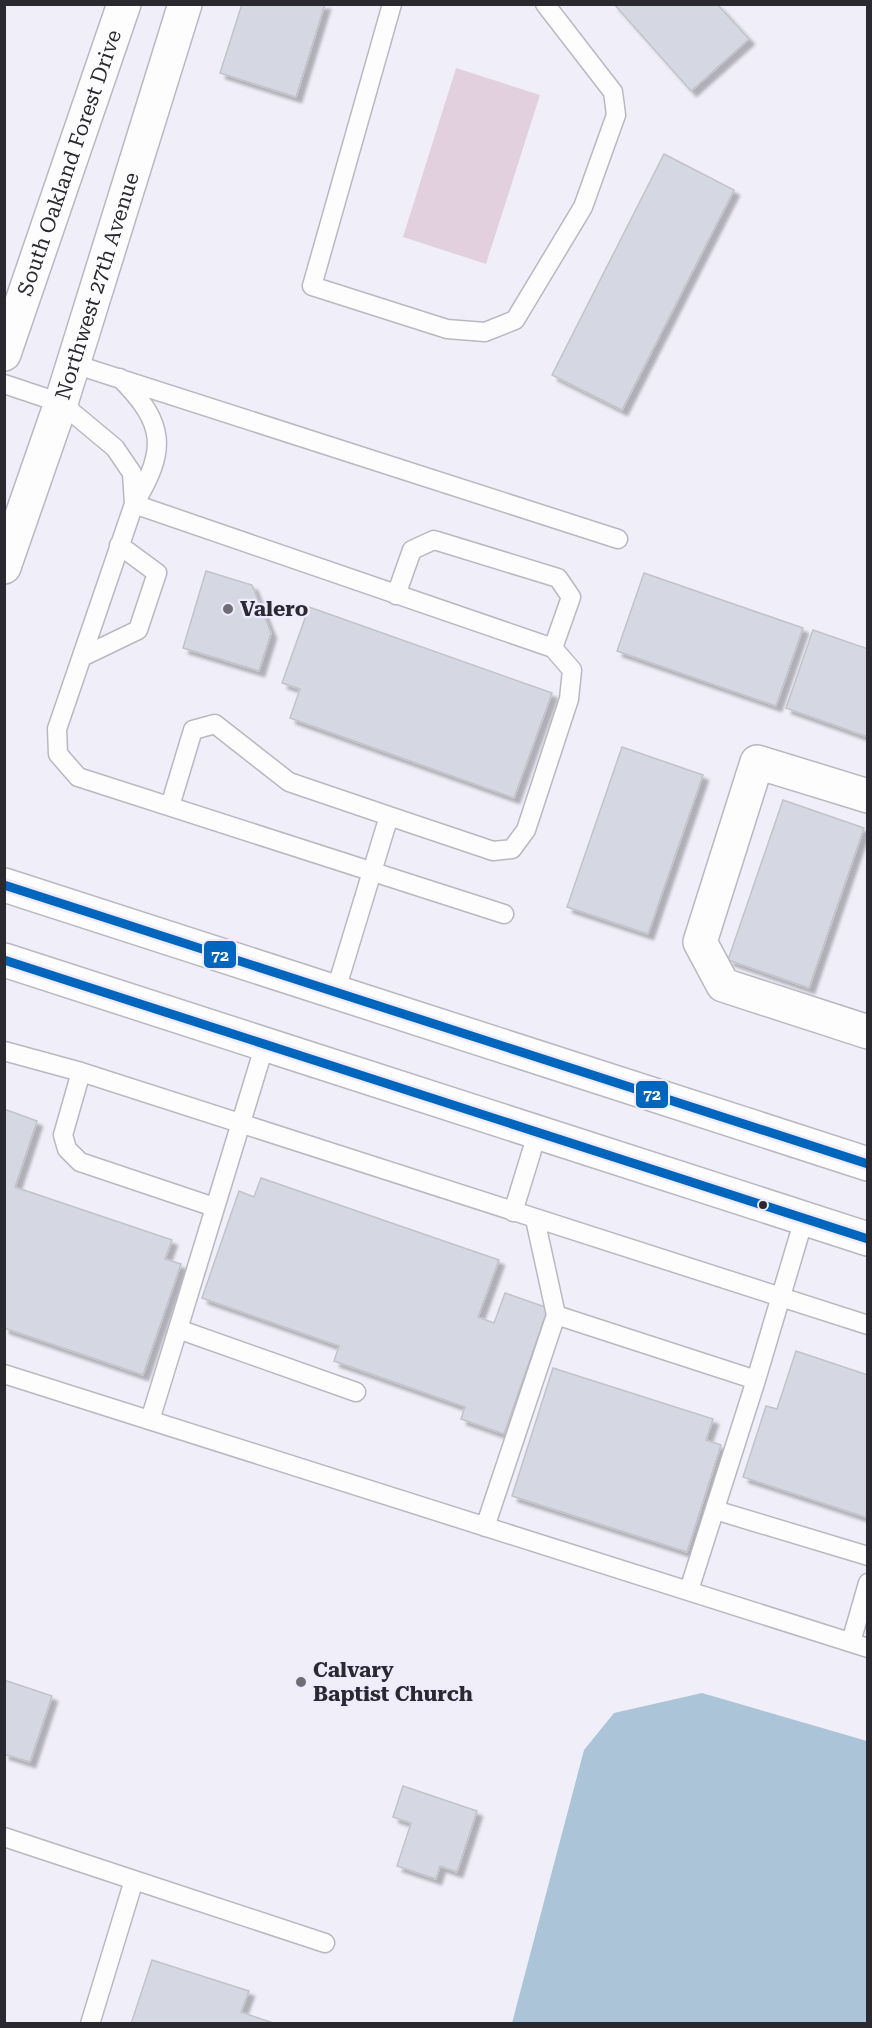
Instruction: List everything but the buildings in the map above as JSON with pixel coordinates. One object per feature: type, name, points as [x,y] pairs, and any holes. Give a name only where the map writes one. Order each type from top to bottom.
[{"type":"main road","name":"South Oakland Forest Drive","points":[[4,354],[124,4]]},
{"type":"main road","name":"Northwest 27th Avenue","points":[[4,567],[74,364],[185,4]]},
{"type":"main road","points":[[867,796],[757,762],[700,942],[723,985],[867,1032]]},
{"type":"main road","points":[[4,885],[867,1164]]},
{"type":"main road","points":[[6,964],[265,1044],[537,1134],[867,1239]]},
{"type":"lane","points":[[392,4],[312,286],[447,329],[484,332],[515,320],[583,207],[616,115],[613,92],[545,4]]},
{"type":"lane","points":[[74,364],[618,539]]},
{"type":"lane","points":[[120,378],[141,398],[156,424],[158,442],[149,479],[134,504],[57,729],[58,754],[78,777],[504,914]]},
{"type":"lane","points":[[4,384],[61,403],[116,447],[132,473],[134,504]]},
{"type":"lane","points":[[134,504],[553,648],[572,670],[569,699],[526,830],[512,849],[493,851],[289,782],[215,724],[192,730],[170,806]]},
{"type":"lane","points":[[396,595],[412,550],[434,540],[558,578],[571,597],[553,648]]},
{"type":"lane","points":[[82,657],[138,630],[157,573],[120,545]]},
{"type":"lane","points":[[335,993],[389,816]]},
{"type":"lane","points":[[150,1420],[265,1044]]},
{"type":"lane","points":[[4,1051],[81,1072],[867,1325]]},
{"type":"lane","points":[[81,1072],[63,1135],[67,1149],[80,1162],[214,1207]]},
{"type":"lane","points":[[513,1212],[537,1134]]},
{"type":"lane","points":[[485,1527],[556,1315],[535,1219]]},
{"type":"lane","points":[[689,1590],[756,1380],[804,1219]]},
{"type":"lane","points":[[556,1315],[756,1380]]},
{"type":"lane","points":[[178,1329],[356,1392]]},
{"type":"lane","points":[[4,1374],[859,1645],[867,1583]]},
{"type":"lane","points":[[715,1510],[867,1556]]},
{"type":"lane","points":[[4,1837],[325,1943]]},
{"type":"lane","points":[[90,2024],[134,1880]]},
{"type":"shaded area","points":[[456,68],[540,95],[486,264],[403,237]]},
{"type":"water","points":[[702,1693],[867,1741],[867,2023],[512,2023],[584,1750],[614,1713]]},
{"type":"transit line","name":"72","points":[[4,885],[868,1164]]},
{"type":"transit line","name":"72","points":[[4,960],[868,1239]]},
{"type":"place","name":"Valero","points":[[228,609]]},
{"type":"place","name":"Calvary Baptist Church","points":[[301,1682]]}]
